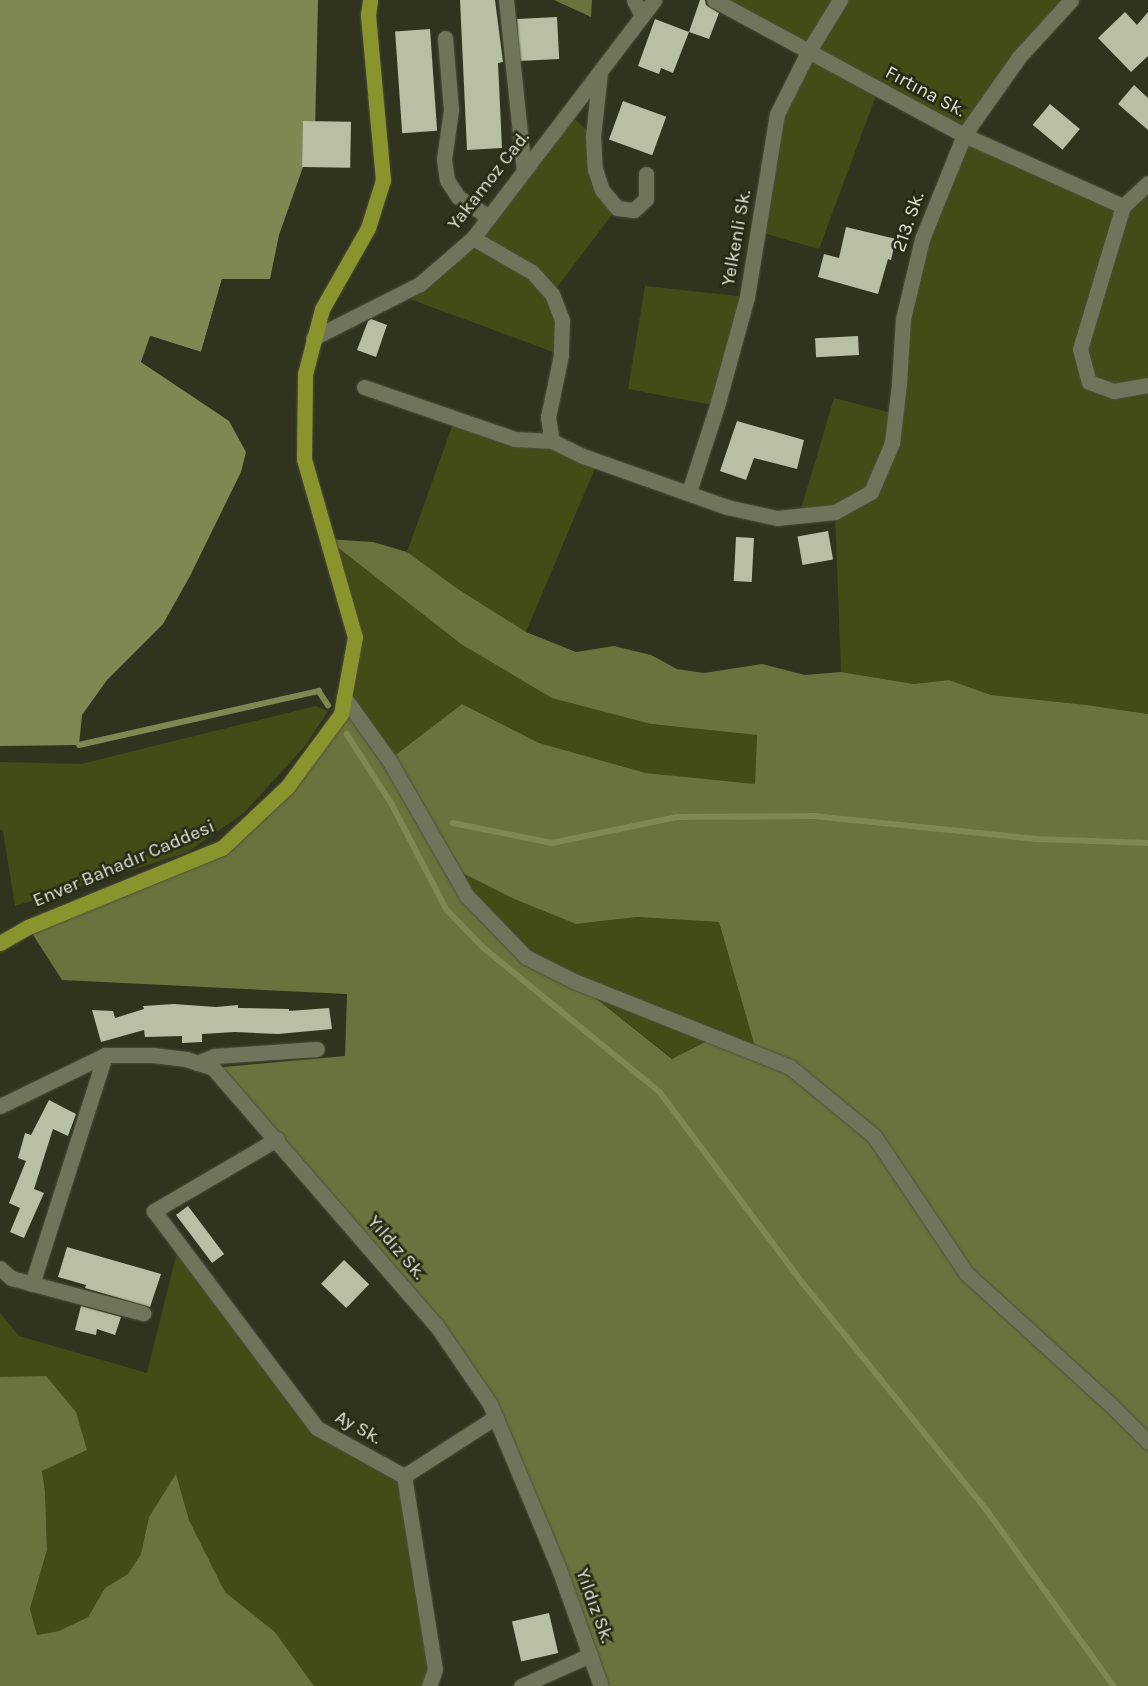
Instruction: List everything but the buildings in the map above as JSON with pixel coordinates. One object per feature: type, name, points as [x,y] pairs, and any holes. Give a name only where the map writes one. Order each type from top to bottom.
[{"type":"main road","name":"Enver Bahadır Caddesi","points":[[0,943],[28,927],[222,848],[287,787],[341,714],[355,637],[304,459],[305,374],[322,309],[368,228],[383,180],[368,15],[370,0]]},
{"type":"street","points":[[506,0],[524,171]]},
{"type":"street","points":[[634,0],[642,16]]},
{"type":"street","name":"Yakamoz Cad.","points":[[313,338],[420,284],[473,238],[654,0]]},
{"type":"street","name":"Fırtına Sk.","points":[[714,0],[964,135],[1123,206]]},
{"type":"street","name":"Yelkenli Sk.","points":[[689,492],[717,406],[747,297],[777,114],[808,52],[840,0]]},
{"type":"street","name":"213. Sk.","points":[[689,492],[727,507],[777,518],[835,512],[871,492],[892,443],[900,384],[903,320],[922,239],[964,135],[1020,57],[1071,0]]},
{"type":"street","points":[[445,38],[451,110],[444,159],[447,180],[458,197],[489,217]]},
{"type":"street","points":[[600,71],[592,136],[595,169],[602,190],[617,208],[634,210],[646,199],[646,174]]},
{"type":"street","points":[[1148,183],[1123,206],[1080,349],[1089,382],[1114,391],[1148,385]]},
{"type":"street","points":[[473,238],[532,272],[552,294],[562,320],[561,355],[548,417],[552,442]]},
{"type":"street","points":[[364,387],[515,439],[552,442],[583,456],[689,492]]},
{"type":"street","points":[[344,698],[389,760],[467,896],[526,957],[574,981],[790,1067],[874,1136],[966,1273],[1148,1442]]},
{"type":"street","points":[[198,1063],[214,1056],[317,1048]]},
{"type":"street","points":[[32,1284],[105,1055]]},
{"type":"street","name":"Yıldız Sk.","points":[[0,1106],[105,1055],[153,1055],[198,1063],[214,1068],[436,1325],[490,1404],[559,1569],[601,1686]]},
{"type":"street","name":"Ay Sk.","points":[[277,1139],[154,1211],[317,1428],[404,1476]]},
{"type":"street","points":[[0,1268],[11,1278],[143,1313]]},
{"type":"street","points":[[429,1686],[435,1669],[404,1476],[496,1417]]},
{"type":"street","points":[[521,1686],[590,1655]]},
{"type":"shaded area","points":[[0,0],[318,0],[315,133],[279,235],[270,279],[222,279],[201,352],[151,336],[141,362],[229,421],[246,452],[241,472],[190,576],[163,624],[107,680],[82,715],[79,745],[0,746]]},
{"type":"shaded area","points":[[554,0],[592,0],[591,17]]},
{"type":"shaded area","points":[[714,0],[1069,0],[964,135],[1123,206],[1148,183],[1148,714],[1087,705],[991,695],[949,680],[914,684],[841,672],[835,512],[799,516],[834,398],[896,414],[903,319],[963,135],[878,90],[819,249],[759,232],[777,114],[807,52]]},
{"type":"shaded area","points":[[568,113],[593,136],[595,169],[617,208],[552,294],[561,355],[399,295],[473,238]]},
{"type":"shaded area","points":[[645,286],[747,297],[717,406],[628,389]]},
{"type":"shaded area","points":[[455,418],[598,461],[526,632],[458,589],[407,552]]},
{"type":"shaded area","points":[[327,539],[393,591],[651,724],[757,735],[755,785],[646,773],[539,743],[462,704],[389,760],[344,698],[355,637]]},
{"type":"shaded area","points":[[327,539],[373,542],[407,552],[458,589],[526,632],[576,652],[614,646],[651,655],[677,669],[704,673],[762,664],[805,675],[841,672],[914,684],[949,680],[991,695],[1087,705],[1148,714],[1148,1686],[601,1686],[490,1404],[436,1325],[213,1068],[345,1056],[347,994],[62,980],[28,927],[222,848],[287,787],[344,698],[389,760],[462,704],[539,743],[646,773],[755,784],[757,735],[651,724],[552,698],[461,644]],"holes":[[[450,867],[514,899],[576,924],[637,917],[719,922],[757,1054],[715,1037],[672,1059],[574,981],[526,957]]]},
{"type":"shaded area","points":[[316,706],[328,711],[305,746],[244,813],[186,853],[15,906],[3,831],[0,829],[0,762],[81,764]]},
{"type":"shaded area","points":[[449,867],[514,899],[576,924],[637,917],[719,922],[757,1054],[714,1037],[673,1059],[574,981],[526,957]]},
{"type":"shaded area","points":[[179,1244],[317,1428],[404,1476],[417,1553],[429,1686],[314,1686],[275,1632],[225,1592],[189,1520],[176,1475],[149,1517],[141,1554],[128,1575],[105,1588],[88,1617],[59,1631],[37,1635],[30,1610],[47,1550],[45,1491],[42,1471],[87,1450],[46,1377],[0,1377],[0,1313],[19,1336],[147,1373]]},
{"type":"shaded area","points":[[46,1376],[76,1412],[87,1450],[42,1471],[45,1491],[47,1550],[30,1609],[37,1635],[59,1631],[88,1617],[105,1588],[128,1574],[141,1554],[149,1517],[176,1474],[189,1520],[225,1592],[275,1632],[314,1686],[0,1686],[0,1377]]},
{"type":"pier","points":[[222,279],[227,282],[224,282],[203,354],[152,339],[144,361],[232,421],[141,362],[150,336],[201,352]]},
{"type":"waterway","points":[[79,745],[319,691],[328,705]]},
{"type":"waterway","points":[[347,734],[392,804],[447,910],[484,948],[660,1092],[803,1283],[989,1513],[1114,1686]]},
{"type":"waterway","points":[[453,823],[552,843],[677,817],[814,816],[1037,839],[1148,843]]}]
